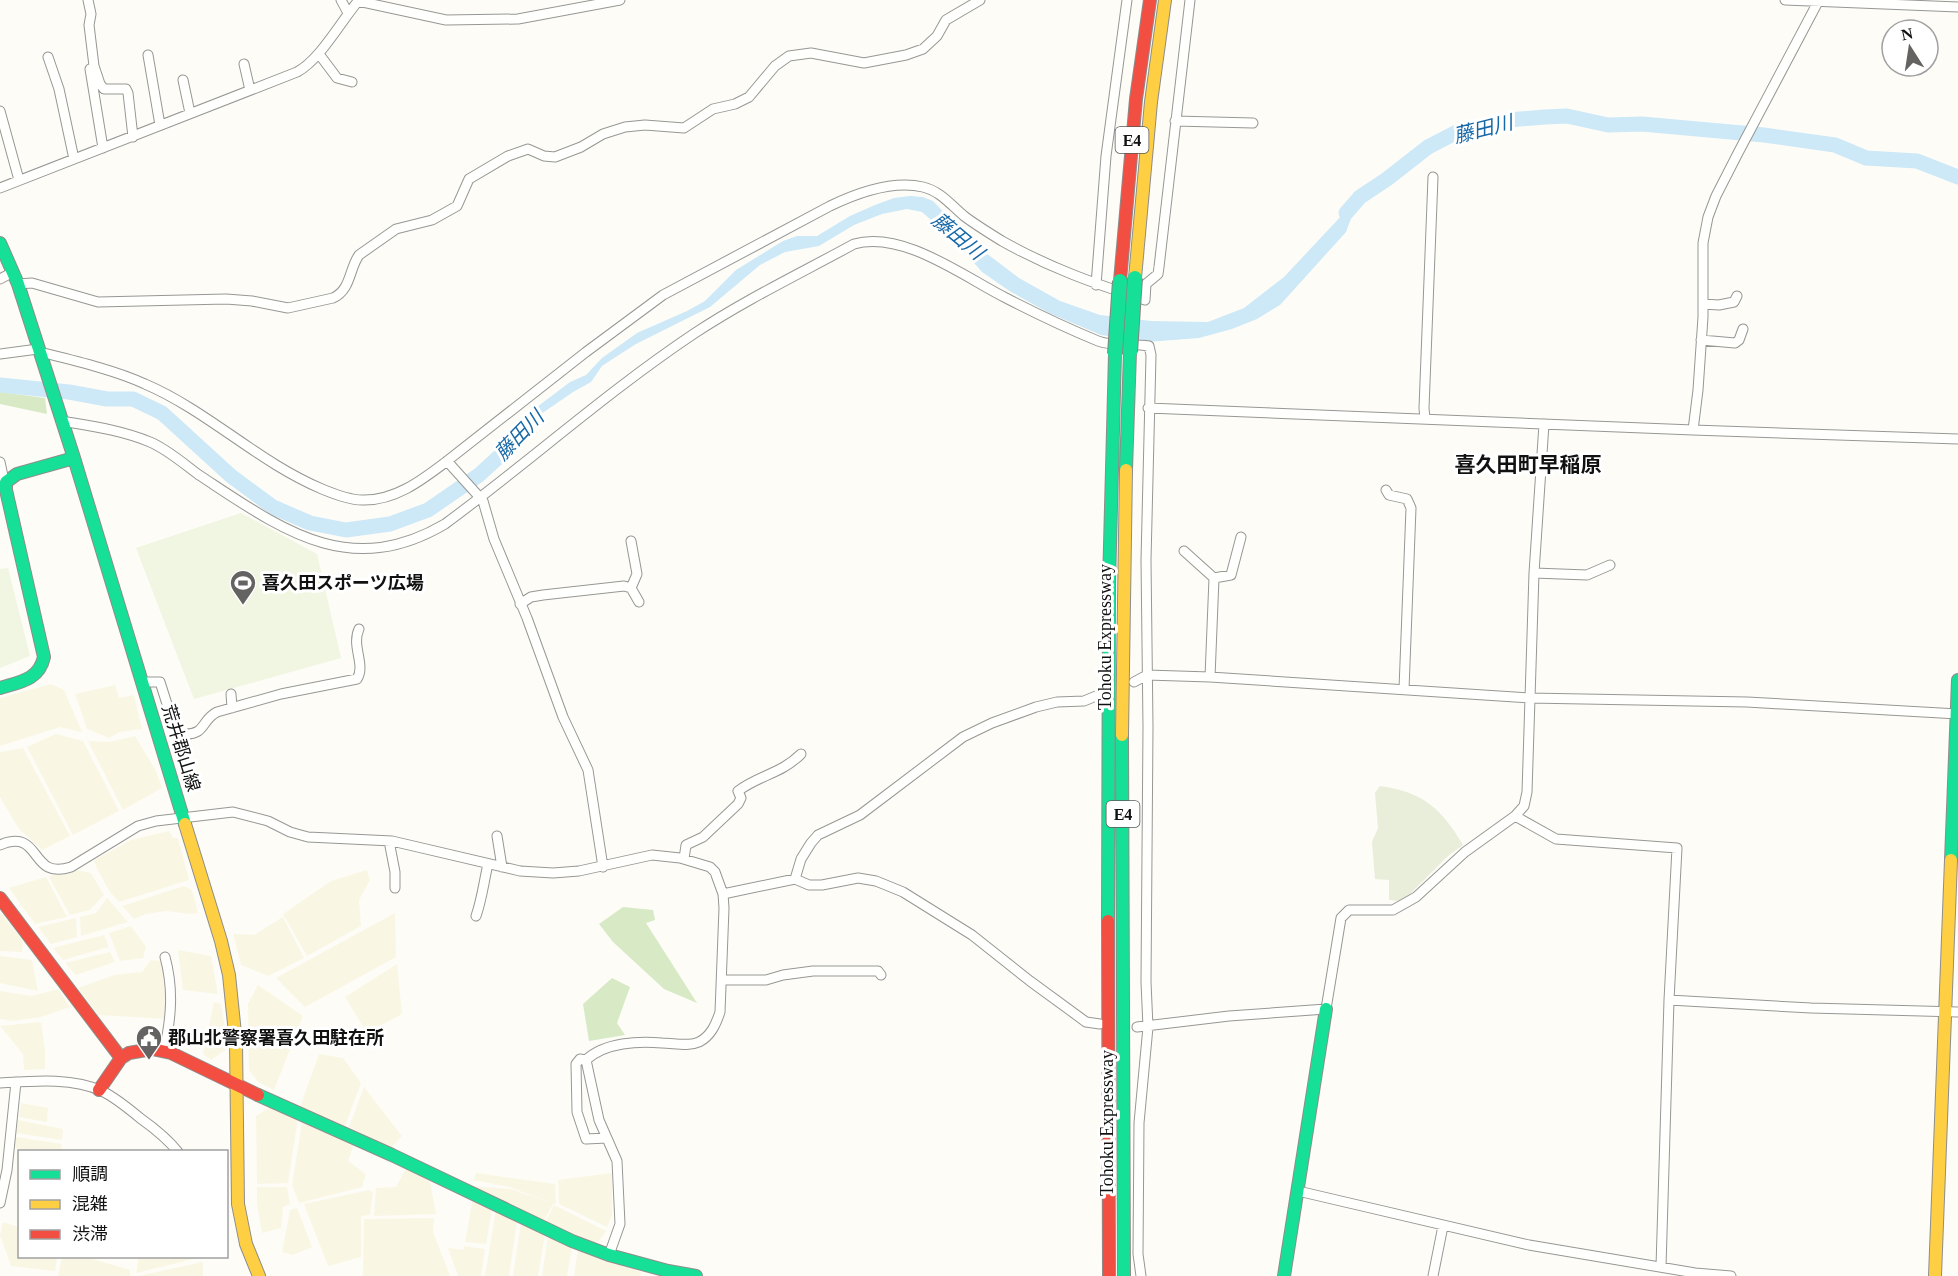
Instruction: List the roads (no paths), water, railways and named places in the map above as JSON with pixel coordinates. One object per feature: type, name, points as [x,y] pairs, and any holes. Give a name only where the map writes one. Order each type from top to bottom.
[{"type":"main road","name":"Tohoku Expressway","points":[[1109,1276],[1107,687],[1110,492],[1120,281],[1136,99],[1150,0]]},
{"type":"main road","name":"Tohoku Expressway","points":[[1124,1276],[1125,934],[1122,698],[1126,441],[1135,278],[1150,114],[1165,0]]},
{"type":"main road","name":"荒井郡山線","points":[[0,243],[10,279],[40,354],[74,458],[221,941],[229,975],[236,1043],[232,1203],[259,1276]]},
{"type":"main road","points":[[0,688],[35,676],[43,668],[45,657],[6,482],[17,474],[74,458]]},
{"type":"main road","points":[[1935,1276],[1952,1012],[1958,680]]},
{"type":"main road","points":[[0,898],[121,1058]]},
{"type":"main road","points":[[1284,1276],[1326,1009]]},
{"type":"main road","points":[[99,1090],[121,1058],[138,1051],[153,1049],[164,1052],[402,1160],[572,1241],[609,1255],[696,1276]]},
{"type":"street","points":[[88,0],[91,14],[89,30],[97,76],[104,89],[126,89],[133,137]]},
{"type":"street","points":[[341,0],[348,13]]},
{"type":"street","points":[[0,188],[306,68],[358,1],[446,20],[518,19],[620,0]]},
{"type":"street","points":[[10,279],[98,302],[226,299],[288,308],[333,298],[339,295],[348,283],[359,255],[396,229],[432,220],[458,206],[469,179],[507,156],[528,149],[544,156],[559,156],[603,134],[637,125],[684,128],[713,109],[735,104],[749,97],[775,66],[789,56],[811,53],[864,63],[906,55],[923,49],[937,36],[946,20],[980,0]]},
{"type":"street","points":[[1096,285],[1106,156],[1127,0]]},
{"type":"street","points":[[0,354],[40,354],[61,357],[146,384],[198,413],[230,436],[303,481],[361,501],[384,498],[412,486],[450,464],[576,359],[663,295],[857,194],[909,185],[924,187],[937,193],[977,226],[1002,241],[1096,285],[1145,300],[1146,284],[1158,274],[1190,0]]},
{"type":"street","points":[[1785,0],[1958,7]]},
{"type":"street","points":[[1693,430],[1703,304],[1703,243],[1708,217],[1740,149],[1819,1]]},
{"type":"street","points":[[319,54],[337,78],[352,82]]},
{"type":"street","points":[[148,55],[160,125]]},
{"type":"street","points":[[48,57],[59,89],[74,159]]},
{"type":"street","points":[[89,64],[103,148]]},
{"type":"street","points":[[244,64],[250,90]]},
{"type":"street","points":[[183,80],[190,113]]},
{"type":"street","points":[[0,111],[19,180]]},
{"type":"street","points":[[1175,121],[1252,123]]},
{"type":"street","points":[[1425,419],[1433,177]]},
{"type":"street","points":[[59,417],[126,433],[152,442],[279,527],[319,543],[365,549],[423,537],[445,524],[583,416],[694,334],[846,248],[864,241],[880,241],[928,257],[1006,298],[1099,342],[1149,346],[1151,355],[1146,550],[1146,982],[1148,1027],[1139,1123],[1138,1254],[1141,1276]]},
{"type":"street","points":[[1703,304],[1728,304],[1734,302],[1737,296]]},
{"type":"street","points":[[1701,340],[1735,343],[1739,340],[1743,329]]},
{"type":"street","points":[[1148,408],[1958,439]]},
{"type":"street","points":[[1137,1027],[1229,1016],[1326,1009],[1341,918],[1349,910],[1393,910],[1416,897],[1465,852],[1515,816],[1524,806],[1527,792],[1534,573],[1544,424]]},
{"type":"street","points":[[0,462],[6,482]]},
{"type":"street","points":[[450,464],[483,501],[494,539],[563,717],[588,770],[603,867]]},
{"type":"street","points":[[1386,490],[1389,495],[1407,499],[1411,508],[1404,689]]},
{"type":"street","points":[[1214,578],[1231,575],[1242,537]]},
{"type":"street","points":[[631,540],[637,574],[631,588]]},
{"type":"street","points":[[1184,551],[1214,578]]},
{"type":"street","points":[[1534,573],[1587,575],[1610,566]]},
{"type":"street","points":[[1210,677],[1214,578]]},
{"type":"street","points":[[520,604],[531,597],[624,586],[631,588],[639,603]]},
{"type":"street","points":[[142,682],[160,682],[174,726],[184,734],[198,732],[212,714],[281,694],[357,679],[361,672],[355,637],[359,629]]},
{"type":"street","points":[[1134,682],[1147,675],[1210,677],[1529,698],[1747,702],[1957,714]]},
{"type":"street","points":[[231,694],[232,708]]},
{"type":"street","points":[[795,879],[801,859],[818,835],[860,815],[963,737],[1036,706],[1057,702],[1084,701],[1096,696]]},
{"type":"street","points":[[684,859],[686,845],[703,837],[738,804],[741,798],[738,791],[791,764],[801,754]]},
{"type":"street","points":[[0,845],[11,840],[24,842],[45,865],[52,870],[61,870],[71,867],[138,826],[156,821],[232,812],[268,821],[290,832],[308,837],[389,841],[520,871],[553,873],[603,867],[643,856],[684,859],[711,867],[723,894],[722,980],[720,1012],[715,1026],[700,1042],[692,1044],[628,1043],[603,1050],[586,1060]]},
{"type":"street","points":[[1515,816],[1556,839],[1677,848],[1669,1000],[1661,1267]]},
{"type":"street","points":[[496,836],[502,867]]},
{"type":"street","points":[[389,841],[395,888]]},
{"type":"street","points":[[476,915],[481,903],[488,864]]},
{"type":"street","points":[[723,894],[795,879],[809,885],[822,885],[858,878],[876,881],[903,892],[972,935],[1086,1022],[1100,1024]]},
{"type":"street","points":[[164,1052],[171,1022],[171,993],[165,957]]},
{"type":"street","points":[[722,980],[766,980],[813,971],[878,972],[881,975]]},
{"type":"street","points":[[1669,1000],[1811,1008],[1952,1012]]},
{"type":"street","points":[[586,1060],[580,1059],[576,1064],[577,1112],[586,1139],[607,1138]]},
{"type":"street","points":[[586,1060],[599,1120],[617,1161],[620,1224],[609,1255]]},
{"type":"street","points":[[0,1083],[52,1081],[99,1090],[116,1099],[166,1137],[176,1150]]},
{"type":"street","points":[[0,1203],[7,1170],[16,1082]]},
{"type":"street","points":[[1298,1191],[1529,1245],[1661,1267],[1695,1275],[1731,1276]]},
{"type":"street","points":[[1433,1276],[1443,1226]]},
{"type":"water","points":[[910,196],[933,201],[974,244],[1019,278],[1060,301],[1100,315],[1151,321],[1208,322],[1244,308],[1284,277],[1359,197],[1346,232],[1280,305],[1257,319],[1232,329],[1199,338],[1147,342],[1101,335],[1049,313],[1011,292],[982,272],[954,240],[922,212],[907,209],[882,214],[854,225],[819,246],[785,252],[760,265],[710,307],[636,344],[602,366],[591,382],[531,421],[522,439],[514,443],[524,418],[541,404],[570,382],[586,375],[602,358],[637,333],[705,301],[736,270],[783,241],[797,236],[817,236],[850,216],[875,205],[894,198]]},
{"type":"waterway","name":"藤田川","points":[[1346,213],[1360,197],[1428,147],[1457,132],[1508,120],[1545,117],[1567,116],[1608,125],[1642,124],[1764,135],[1835,145],[1866,158],[1917,161],[1958,177]]},
{"type":"waterway","name":"藤田川","points":[[0,385],[69,392],[107,399],[133,399],[162,413],[231,476],[273,507],[310,523],[346,530],[390,524],[428,510],[479,475],[515,442],[524,426]]},
{"type":"place","name":"喜久田スポーツ広場","points":[[243,606]]},
{"type":"place","name":"郡山北警察署喜久田駐在所","points":[[149,1061]]},
{"type":"district","name":"喜久田町早稲原","points":[[1528,465]]}]
